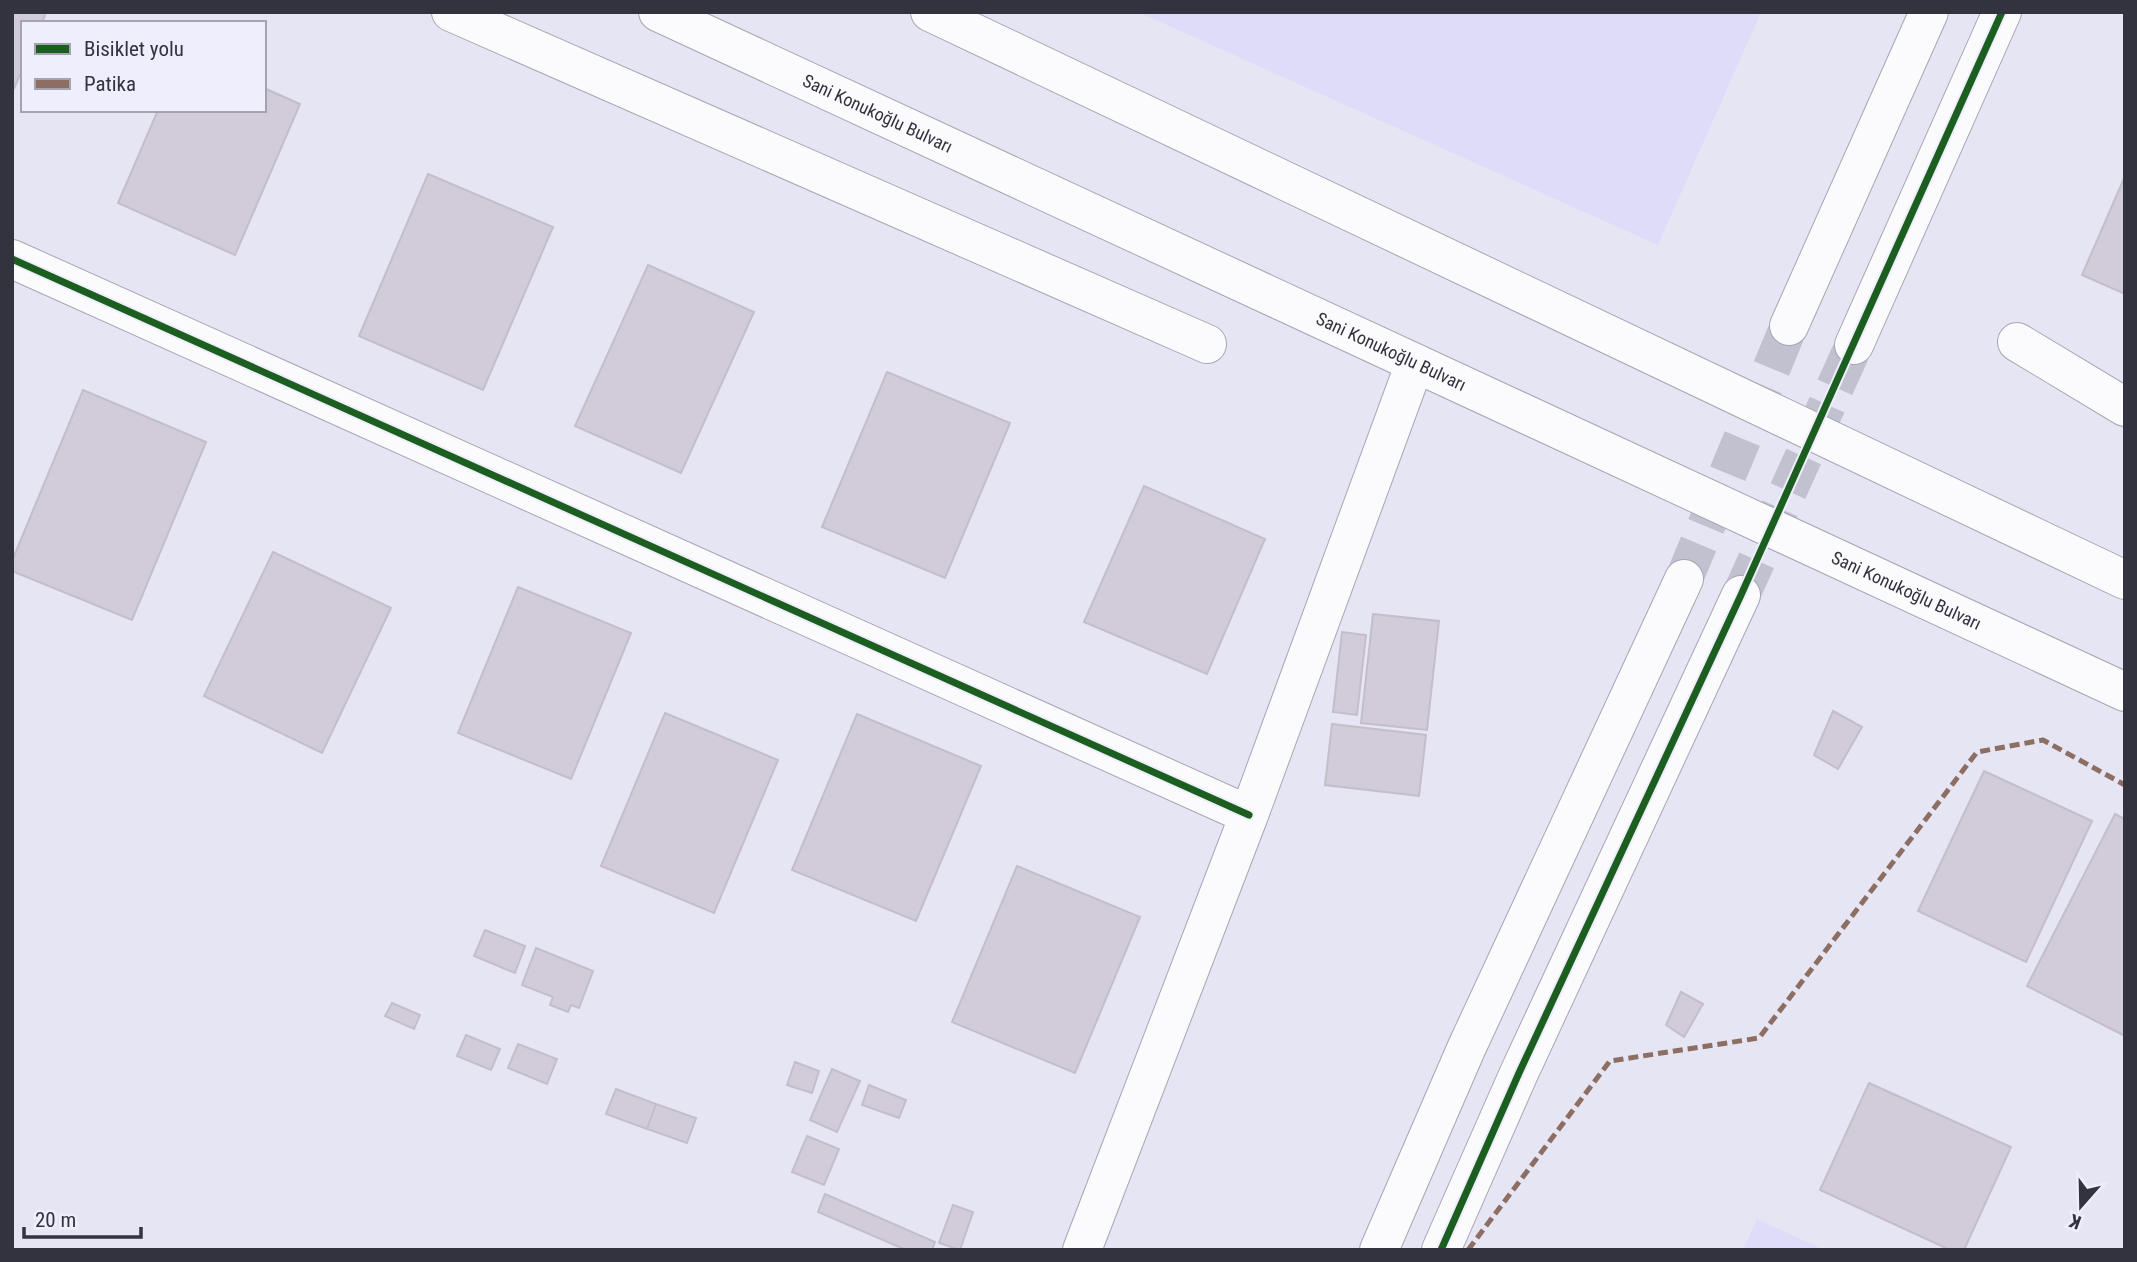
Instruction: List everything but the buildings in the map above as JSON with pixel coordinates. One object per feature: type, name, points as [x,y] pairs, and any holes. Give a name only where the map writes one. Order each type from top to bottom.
[{"type":"main road","points":[[451,12],[1207,344]]},
{"type":"main road","name":"Sani Konukoğlu Bulvarı","points":[[658,12],[2125,692]]},
{"type":"main road","points":[[930,12],[2125,580]]},
{"type":"main road","points":[[1789,326],[1928,12]]},
{"type":"main road","points":[[1854,345],[2002,12]]},
{"type":"main road","points":[[12,259],[1249,815]]},
{"type":"main road","points":[[2017,342],[2125,407]]},
{"type":"main road","points":[[1082,1250],[1249,815],[1415,363]]},
{"type":"main road","points":[[1379,1250],[1466,1049],[1684,579]]},
{"type":"main road","points":[[1441,1250],[1741,595]]},
{"type":"shaded area","points":[[1138,12],[1761,12],[1658,245]]},
{"type":"shaded area","points":[[1757,1219],[1824,1250],[1743,1250]]},
{"type":"tunnel","points":[[1684,579],[1789,326]]},
{"type":"tunnel","points":[[1741,595],[1854,345]]},
{"type":"marked path","points":[[1468,1250],[1610,1061],[1759,1038],[1977,752],[2043,740],[2125,785]]},
{"type":"cycle path","points":[[1441,1250],[1519,1073],[1741,595],[2002,12]]},
{"type":"cycle path","points":[[12,259],[1249,815]]}]
